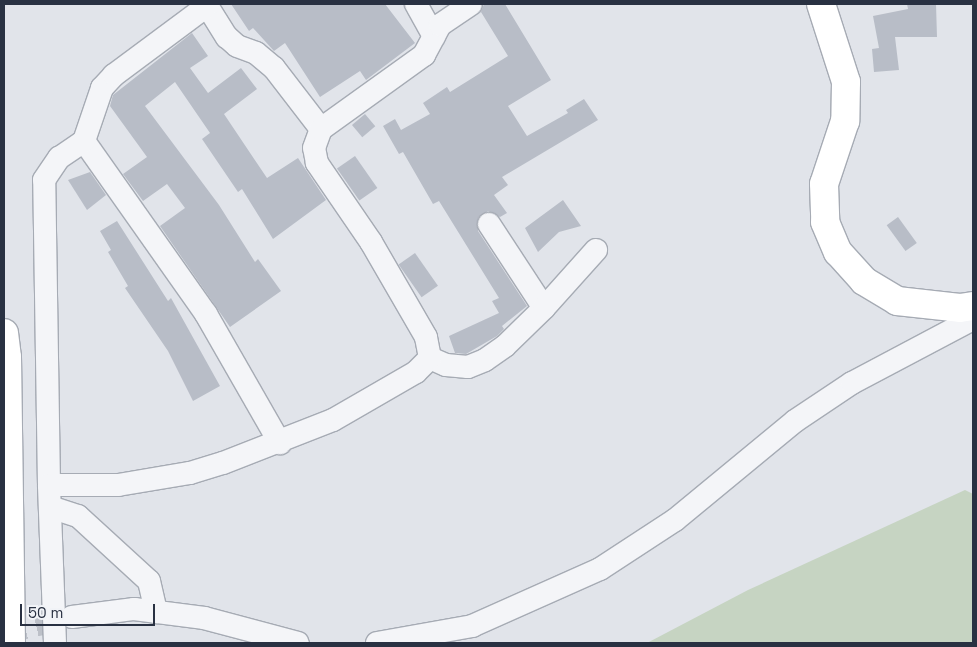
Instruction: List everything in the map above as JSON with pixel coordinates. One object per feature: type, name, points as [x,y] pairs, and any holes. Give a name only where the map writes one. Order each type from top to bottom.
[{"type":"main road","points":[[821,4],[846,82],[845,121],[824,184],[825,222],[838,252],[864,281],[898,301],[960,308],[973,306]]},
{"type":"main road","points":[[4,333],[7,357],[11,643]]},
{"type":"street","points":[[416,4],[434,36]]},
{"type":"street","points":[[430,358],[426,337],[398,286],[317,164],[314,148],[322,129],[424,55],[440,25],[471,4]]},
{"type":"street","points":[[56,643],[49,485],[44,180],[59,158],[84,142],[102,88],[132,61],[206,5],[227,37],[238,46],[256,53],[274,68],[322,129]]},
{"type":"street","points":[[84,142],[206,314],[280,443]]},
{"type":"street","points":[[489,224],[544,308]]},
{"type":"street","points":[[430,358],[446,365],[468,366],[486,360],[505,346],[544,308],[596,250]]},
{"type":"street","points":[[377,643],[472,626],[600,569],[674,520],[747,458],[803,416],[852,383],[973,319]]},
{"type":"street","points":[[49,485],[118,485],[158,479],[222,463],[280,443],[365,402],[416,372],[430,358]]},
{"type":"street","points":[[50,507],[78,516],[149,581],[156,612]]},
{"type":"street","points":[[72,618],[134,609],[204,618],[298,643]]},
{"type":"green space","points":[[965,490],[973,494],[973,643],[647,643],[748,590]]},
{"type":"building","points":[[231,4],[385,4],[415,43],[366,80],[360,71],[320,97],[285,43],[274,51],[253,28],[249,31]]},
{"type":"building","points":[[484,4],[505,4],[551,80],[508,106],[527,136],[568,113],[566,110],[584,99],[598,120],[502,177],[508,185],[494,195],[507,213],[500,217],[488,211],[478,218],[478,231],[527,306],[502,326],[504,329],[497,336],[466,354],[455,353],[449,336],[499,313],[492,301],[499,298],[439,201],[433,204],[403,152],[399,154],[383,126],[395,119],[401,130],[430,114],[423,103],[447,87],[450,92],[508,56],[481,12]]},
{"type":"building","points":[[907,4],[936,4],[937,37],[895,37],[899,70],[874,72],[872,49],[879,48],[873,16],[908,9]]},
{"type":"building","points":[[192,33],[208,56],[190,68],[208,93],[241,68],[257,89],[224,114],[267,178],[298,158],[326,200],[273,239],[242,189],[238,192],[202,139],[210,133],[175,82],[145,106],[219,205],[255,262],[258,259],[281,291],[230,327],[160,226],[185,208],[167,184],[143,201],[123,174],[147,157],[110,106],[113,95]]},
{"type":"building","points":[[365,114],[375,126],[362,137],[352,125]]},
{"type":"building","points":[[355,156],[377,188],[359,201],[337,169]]},
{"type":"building","points":[[90,172],[106,195],[87,210],[68,180]]},
{"type":"building","points":[[563,200],[581,226],[559,232],[538,252],[525,228]]},
{"type":"building","points":[[898,217],[917,243],[905,251],[887,225]]},
{"type":"building","points":[[117,221],[168,301],[171,298],[220,386],[193,401],[168,351],[125,288],[128,286],[108,252],[111,250],[100,231]]},
{"type":"building","points":[[415,253],[438,286],[422,297],[399,264]]},
{"type":"tunnel","points":[[4,633],[72,617]]}]
